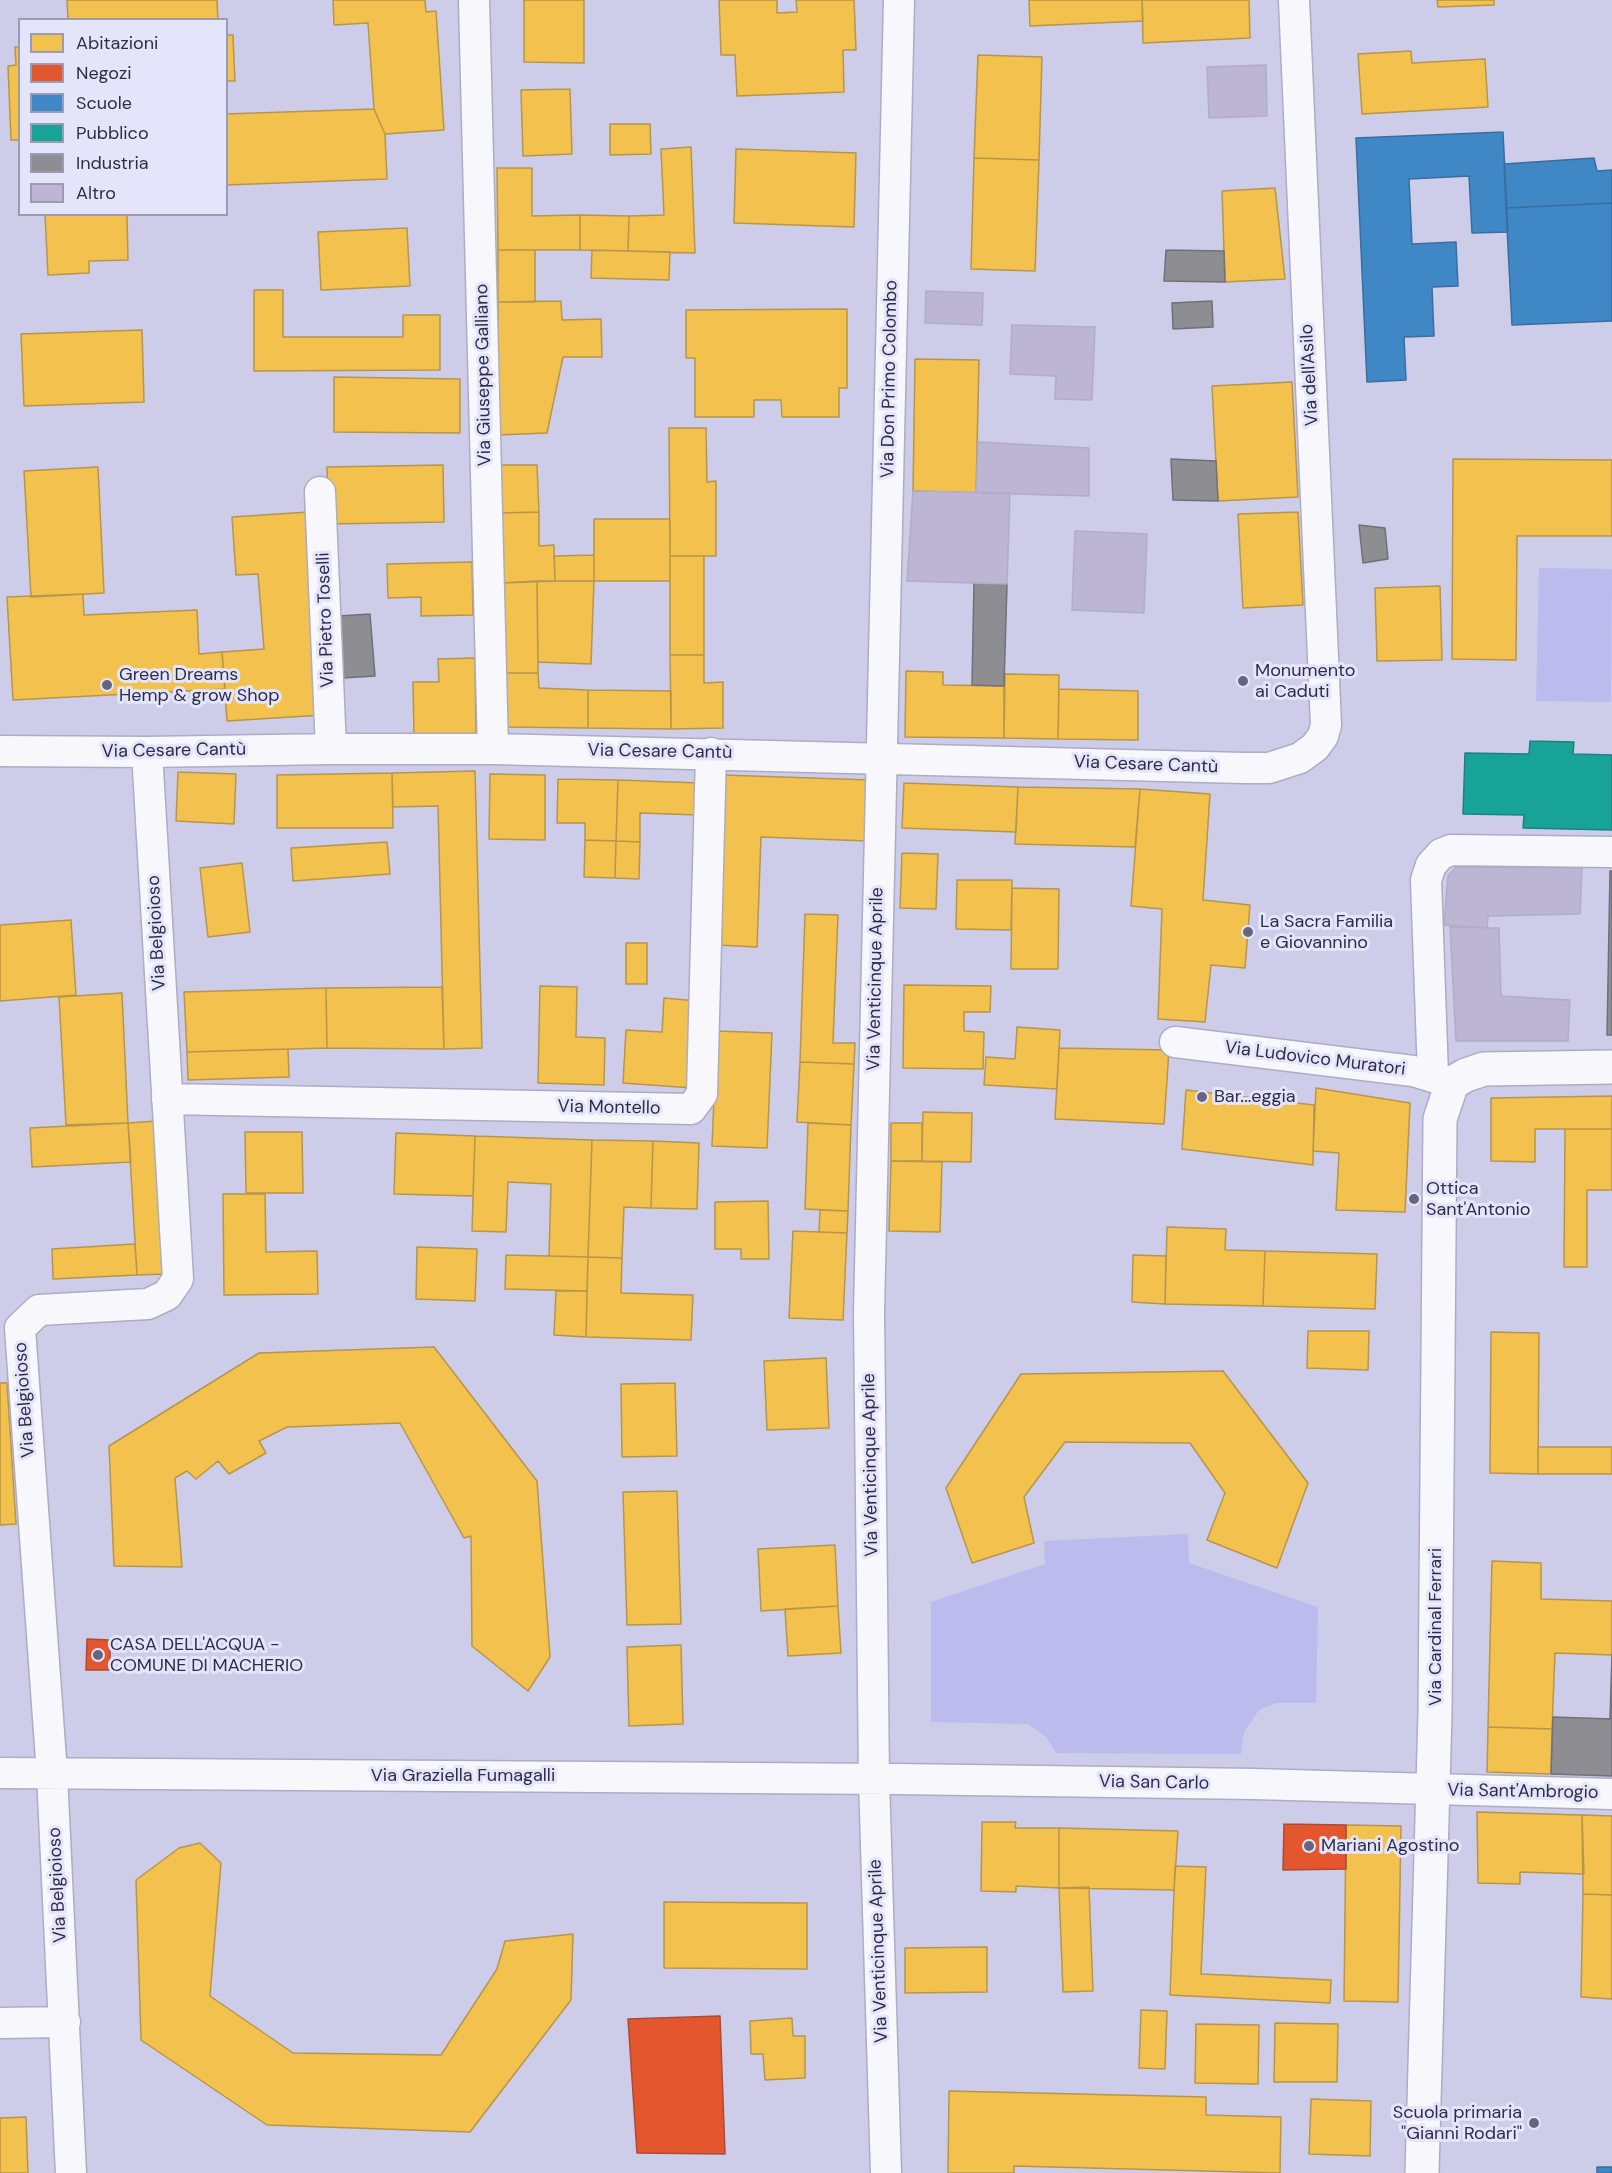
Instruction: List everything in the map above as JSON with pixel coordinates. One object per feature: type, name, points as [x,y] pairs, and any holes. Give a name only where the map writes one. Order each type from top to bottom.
[{"type":"street","name":"Via Giuseppe Galliano","points":[[474,0],[493,749]]},
{"type":"street","name":"Via Don Primo Colombo","points":[[881,758],[898,0]]},
{"type":"street","name":"Via dell'Asilo","points":[[1294,0],[1326,724],[1323,736],[1315,747]]},
{"type":"street","name":"Via Pietro Toselli","points":[[320,492],[331,749]]},
{"type":"street","name":"Via Cesare Cantù","points":[[0,751],[493,749],[1269,768],[1300,758],[1315,747]]},
{"type":"street","name":"Via Belgioioso","points":[[71,2173],[52,1774],[20,1328],[39,1310],[148,1304],[167,1295],[178,1280],[147,752]]},
{"type":"street","name":"Via Montello","points":[[167,1099],[692,1109],[702,1094],[711,753]]},
{"type":"street","name":"Via Venticinque Aprile","points":[[881,758],[869,1312],[874,1779],[885,2173]]},
{"type":"street","points":[[1612,852],[1451,850],[1441,854],[1431,865],[1426,880],[1443,1079],[1484,1069],[1612,1067]]},
{"type":"street","name":"Via Ludovico Muratori","points":[[1175,1042],[1443,1079]]},
{"type":"street","name":"Via Cardinal Ferrari","points":[[1422,2173],[1433,1790],[1438,1133],[1444,1100],[1443,1079]]},
{"type":"street","name":"Via Graziella Fumagalli","points":[[0,1773],[874,1779]]},
{"type":"street","name":"Via San Carlo","points":[[874,1779],[1254,1784],[1433,1790]]},
{"type":"street","name":"Via Sant'Ambrogio","points":[[1433,1790],[1612,1794]]},
{"type":"street","points":[[0,2023],[65,2022]]},
{"type":"shaded area","points":[[1539,568],[1612,569],[1611,702],[1536,701]]},
{"type":"shaded area","points":[[1188,1534],[1189,1563],[1318,1607],[1316,1703],[1276,1703],[1259,1710],[1244,1732],[1241,1754],[1056,1753],[1046,1737],[1028,1724],[931,1722],[931,1602],[1045,1564],[1044,1541]]},
{"type":"building: Abitazioni","points":[[67,0],[217,0],[218,18],[68,18]]},
{"type":"building: Abitazioni","points":[[333,0],[425,0],[426,12],[436,11],[444,130],[385,134],[374,109],[368,23],[334,25]]},
{"type":"building: Abitazioni","points":[[524,0],[584,0],[584,63],[524,62]]},
{"type":"building: Abitazioni","points":[[719,0],[777,0],[777,13],[797,12],[796,0],[854,0],[856,50],[843,50],[844,92],[737,96],[735,55],[721,55]]},
{"type":"building: Abitazioni","points":[[1029,0],[1142,0],[1143,21],[1030,26]]},
{"type":"building: Abitazioni","points":[[1142,0],[1249,0],[1250,38],[1143,43]]},
{"type":"building: Abitazioni","points":[[1437,0],[1494,0],[1494,5],[1438,7]]},
{"type":"building: Abitazioni","points":[[228,35],[233,35],[235,81],[228,81]]},
{"type":"building: Abitazioni","points":[[15,47],[18,47],[18,140],[11,140],[8,66],[16,65]]},
{"type":"building: Abitazioni","points":[[1411,51],[1412,63],[1485,59],[1488,107],[1362,114],[1358,54]]},
{"type":"building: Abitazioni","points":[[978,55],[1042,57],[1039,160],[974,158]]},
{"type":"building: Abitazioni","points":[[570,89],[572,154],[523,156],[521,90]]},
{"type":"building: Abitazioni","points":[[374,109],[385,134],[387,179],[228,185],[228,114]]},
{"type":"building: Abitazioni","points":[[610,124],[650,124],[651,154],[610,155]]},
{"type":"building: Abitazioni","points":[[691,147],[695,253],[628,251],[629,216],[664,215],[661,149]]},
{"type":"building: Abitazioni","points":[[736,149],[856,153],[854,227],[734,223]]},
{"type":"building: Abitazioni","points":[[974,158],[1039,160],[1035,271],[971,269]]},
{"type":"building: Abitazioni","points":[[497,168],[532,168],[532,216],[580,215],[580,250],[498,250]]},
{"type":"building: Abitazioni","points":[[1275,188],[1285,279],[1225,282],[1222,191]]},
{"type":"building: Abitazioni","points":[[580,215],[629,216],[628,251],[580,250]]},
{"type":"building: Abitazioni","points":[[45,216],[127,216],[128,260],[89,261],[89,273],[48,275]]},
{"type":"building: Abitazioni","points":[[407,228],[410,286],[321,290],[318,232]]},
{"type":"building: Abitazioni","points":[[498,250],[535,250],[535,302],[498,302]]},
{"type":"building: Abitazioni","points":[[592,250],[670,252],[669,280],[591,278]]},
{"type":"building: Abitazioni","points":[[254,290],[283,290],[283,337],[403,337],[403,315],[440,315],[440,370],[254,371]]},
{"type":"building: Abitazioni","points":[[561,301],[562,320],[601,319],[602,357],[563,357],[547,433],[497,435],[498,302]]},
{"type":"building: Abitazioni","points":[[847,309],[847,388],[839,388],[839,417],[782,417],[781,400],[754,400],[754,417],[695,417],[695,358],[686,358],[686,310]]},
{"type":"building: Abitazioni","points":[[142,330],[144,402],[24,406],[21,334]]},
{"type":"building: Abitazioni","points":[[915,359],[979,360],[976,493],[913,491]]},
{"type":"building: Abitazioni","points":[[334,377],[460,379],[460,433],[334,432]]},
{"type":"building: Abitazioni","points":[[1292,382],[1298,497],[1218,501],[1212,386]]},
{"type":"building: Abitazioni","points":[[669,428],[706,428],[707,482],[716,481],[716,556],[670,556]]},
{"type":"building: Abitazioni","points":[[1453,459],[1612,460],[1612,536],[1517,536],[1516,660],[1452,659]]},
{"type":"building: Abitazioni","points":[[443,465],[444,522],[328,524],[327,467]]},
{"type":"building: Abitazioni","points":[[499,465],[537,465],[539,512],[500,513]]},
{"type":"building: Abitazioni","points":[[98,467],[104,593],[31,597],[24,471]]},
{"type":"building: Abitazioni","points":[[309,512],[323,715],[227,721],[222,652],[264,649],[258,574],[236,575],[232,517]]},
{"type":"building: Abitazioni","points":[[539,512],[539,546],[554,545],[555,581],[501,583],[500,513]]},
{"type":"building: Abitazioni","points":[[1298,512],[1303,605],[1243,608],[1238,514]]},
{"type":"building: Abitazioni","points":[[594,519],[670,519],[670,581],[594,581]]},
{"type":"building: Abitazioni","points":[[594,555],[594,581],[555,581],[554,556]]},
{"type":"building: Abitazioni","points":[[670,556],[704,556],[704,655],[670,655]]},
{"type":"building: Abitazioni","points":[[472,562],[473,615],[421,616],[421,597],[388,598],[387,564]]},
{"type":"building: Abitazioni","points":[[537,581],[594,581],[591,664],[538,662]]},
{"type":"building: Abitazioni","points":[[537,581],[538,673],[502,673],[501,583]]},
{"type":"building: Abitazioni","points":[[1440,586],[1442,660],[1377,661],[1375,588]]},
{"type":"building: Abitazioni","points":[[83,594],[84,615],[197,610],[199,654],[222,652],[225,689],[13,700],[7,597]]},
{"type":"building: Abitazioni","points":[[670,655],[704,655],[704,683],[723,682],[723,728],[671,729]]},
{"type":"building: Abitazioni","points":[[475,658],[476,736],[414,737],[413,682],[439,682],[438,659]]},
{"type":"building: Abitazioni","points":[[906,671],[943,672],[943,685],[1004,686],[1004,738],[905,737]]},
{"type":"building: Abitazioni","points":[[502,673],[538,673],[539,688],[588,690],[588,728],[501,727]]},
{"type":"building: Abitazioni","points":[[1005,674],[1059,675],[1058,739],[1004,738]]},
{"type":"building: Abitazioni","points":[[1059,689],[1138,691],[1138,740],[1058,739]]},
{"type":"building: Abitazioni","points":[[588,690],[671,691],[671,729],[588,728]]},
{"type":"building: Abitazioni","points":[[475,771],[482,1048],[444,1049],[438,806],[393,807],[392,773]]},
{"type":"building: Abitazioni","points":[[178,772],[236,774],[234,824],[176,821]]},
{"type":"building: Abitazioni","points":[[392,773],[393,828],[277,828],[277,775]]},
{"type":"building: Abitazioni","points":[[490,774],[545,775],[545,840],[489,839]]},
{"type":"building: Abitazioni","points":[[723,775],[870,780],[868,841],[761,837],[757,947],[717,945]]},
{"type":"building: Abitazioni","points":[[558,779],[618,780],[616,841],[585,840],[585,823],[557,823]]},
{"type":"building: Abitazioni","points":[[618,780],[700,783],[699,815],[640,813],[640,842],[616,841]]},
{"type":"building: Abitazioni","points":[[904,783],[1018,787],[1016,832],[902,828]]},
{"type":"building: Abitazioni","points":[[1018,787],[1140,789],[1135,847],[1015,844]]},
{"type":"building: Abitazioni","points":[[1140,789],[1210,794],[1203,900],[1250,905],[1245,968],[1211,965],[1205,1022],[1158,1019],[1162,909],[1131,906]]},
{"type":"building: Abitazioni","points":[[585,840],[616,841],[615,878],[584,877]]},
{"type":"building: Abitazioni","points":[[616,841],[640,842],[639,879],[615,878]]},
{"type":"building: Abitazioni","points":[[387,842],[390,874],[293,881],[291,848]]},
{"type":"building: Abitazioni","points":[[902,853],[938,854],[936,909],[900,908]]},
{"type":"building: Abitazioni","points":[[242,863],[250,932],[208,937],[200,868]]},
{"type":"building: Abitazioni","points":[[957,880],[1012,880],[1011,930],[956,929]]},
{"type":"building: Abitazioni","points":[[1012,888],[1059,889],[1058,969],[1011,969]]},
{"type":"building: Abitazioni","points":[[805,914],[838,915],[833,1043],[855,1043],[854,1064],[800,1062]]},
{"type":"building: Abitazioni","points":[[71,920],[76,995],[0,1001],[0,925]]},
{"type":"building: Abitazioni","points":[[626,943],[647,943],[647,984],[626,984]]},
{"type":"building: Abitazioni","points":[[904,985],[991,986],[990,1012],[964,1012],[964,1031],[984,1032],[983,1069],[903,1068]]},
{"type":"building: Abitazioni","points":[[540,986],[577,987],[576,1037],[605,1038],[604,1085],[538,1083]]},
{"type":"building: Abitazioni","points":[[442,987],[444,1049],[327,1048],[326,988]]},
{"type":"building: Abitazioni","points":[[326,988],[327,1048],[187,1052],[184,992]]},
{"type":"building: Abitazioni","points":[[122,993],[128,1123],[66,1125],[59,997]]},
{"type":"building: Abitazioni","points":[[664,998],[697,1001],[692,1088],[623,1083],[626,1030],[662,1032]]},
{"type":"building: Abitazioni","points":[[1017,1027],[1060,1030],[1057,1089],[984,1085],[986,1057],[1015,1059]]},
{"type":"building: Abitazioni","points":[[717,1031],[772,1033],[767,1148],[712,1146]]},
{"type":"building: Abitazioni","points":[[1059,1048],[1169,1050],[1164,1124],[1055,1119]]},
{"type":"building: Abitazioni","points":[[288,1049],[289,1077],[188,1080],[187,1052]]},
{"type":"building: Abitazioni","points":[[800,1062],[854,1064],[851,1125],[797,1122]]},
{"type":"building: Abitazioni","points":[[1316,1088],[1410,1103],[1405,1212],[1336,1210],[1339,1153],[1313,1151]]},
{"type":"building: Abitazioni","points":[[1186,1090],[1314,1105],[1313,1165],[1182,1149]]},
{"type":"building: Abitazioni","points":[[1612,1096],[1612,1129],[1535,1129],[1535,1162],[1491,1161],[1491,1098]]},
{"type":"building: Abitazioni","points":[[923,1112],[972,1113],[971,1162],[922,1161]]},
{"type":"building: Abitazioni","points":[[157,1121],[165,1274],[137,1275],[128,1123]]},
{"type":"building: Abitazioni","points":[[128,1123],[131,1162],[32,1167],[30,1128]]},
{"type":"building: Abitazioni","points":[[808,1123],[851,1125],[848,1211],[805,1209]]},
{"type":"building: Abitazioni","points":[[891,1123],[922,1123],[922,1161],[891,1161]]},
{"type":"building: Abitazioni","points":[[1565,1129],[1612,1129],[1612,1190],[1587,1190],[1587,1267],[1564,1267]]},
{"type":"building: Abitazioni","points":[[245,1132],[302,1132],[303,1193],[246,1193]]},
{"type":"building: Abitazioni","points":[[396,1133],[475,1136],[473,1196],[394,1194]]},
{"type":"building: Abitazioni","points":[[475,1136],[592,1140],[588,1257],[549,1256],[551,1184],[508,1182],[506,1232],[472,1231]]},
{"type":"building: Abitazioni","points":[[592,1140],[653,1141],[651,1208],[624,1207],[622,1258],[588,1257]]},
{"type":"building: Abitazioni","points":[[653,1141],[699,1143],[697,1209],[651,1208]]},
{"type":"building: Abitazioni","points":[[891,1161],[942,1162],[940,1232],[889,1231]]},
{"type":"building: Abitazioni","points":[[223,1194],[265,1194],[266,1252],[317,1251],[318,1294],[224,1295]]},
{"type":"building: Abitazioni","points":[[768,1201],[769,1259],[741,1259],[741,1249],[715,1249],[715,1202]]},
{"type":"building: Abitazioni","points":[[820,1210],[848,1211],[847,1233],[819,1232]]},
{"type":"building: Abitazioni","points":[[1167,1227],[1226,1229],[1225,1250],[1265,1251],[1263,1306],[1165,1304]]},
{"type":"building: Abitazioni","points":[[793,1231],[847,1233],[843,1320],[789,1318]]},
{"type":"building: Abitazioni","points":[[135,1244],[137,1275],[53,1279],[52,1249]]},
{"type":"building: Abitazioni","points":[[417,1247],[477,1249],[475,1301],[416,1299]]},
{"type":"building: Abitazioni","points":[[1265,1251],[1377,1254],[1375,1309],[1263,1306]]},
{"type":"building: Abitazioni","points":[[506,1255],[588,1257],[587,1291],[505,1289]]},
{"type":"building: Abitazioni","points":[[1133,1255],[1166,1256],[1165,1304],[1132,1302]]},
{"type":"building: Abitazioni","points":[[588,1257],[622,1258],[621,1293],[693,1295],[691,1340],[586,1337]]},
{"type":"building: Abitazioni","points":[[556,1291],[587,1291],[586,1337],[554,1335]]},
{"type":"building: Abitazioni","points":[[1308,1331],[1369,1331],[1368,1370],[1307,1368]]},
{"type":"building: Abitazioni","points":[[1491,1332],[1539,1333],[1538,1474],[1490,1473]]},
{"type":"building: Abitazioni","points":[[434,1347],[537,1481],[550,1657],[528,1691],[472,1646],[471,1536],[464,1538],[400,1423],[287,1427],[259,1441],[266,1453],[229,1474],[218,1461],[196,1479],[187,1471],[175,1478],[182,1567],[114,1566],[109,1446],[259,1353]]},
{"type":"building: Abitazioni","points":[[826,1358],[829,1428],[767,1430],[764,1361]]},
{"type":"building: Abitazioni","points":[[1223,1371],[1308,1483],[1277,1568],[1207,1540],[1225,1493],[1190,1443],[1065,1442],[1024,1497],[1034,1543],[972,1563],[946,1488],[1021,1374]]},
{"type":"building: Abitazioni","points":[[0,1383],[7,1383],[16,1524],[0,1525]]},
{"type":"building: Abitazioni","points":[[675,1383],[677,1456],[622,1457],[621,1384]]},
{"type":"building: Abitazioni","points":[[1538,1447],[1612,1447],[1612,1474],[1538,1474]]},
{"type":"building: Abitazioni","points":[[677,1491],[681,1624],[627,1625],[623,1492]]},
{"type":"building: Abitazioni","points":[[835,1545],[838,1606],[761,1611],[758,1549]]},
{"type":"building: Abitazioni","points":[[1492,1561],[1541,1563],[1541,1599],[1612,1601],[1612,1655],[1555,1653],[1552,1729],[1488,1727]]},
{"type":"building: Abitazioni","points":[[838,1606],[841,1653],[788,1656],[785,1609]]},
{"type":"building: Abitazioni","points":[[681,1645],[683,1724],[629,1726],[627,1647]]},
{"type":"building: Abitazioni","points":[[1488,1727],[1552,1729],[1551,1774],[1487,1772]]},
{"type":"building: Abitazioni","points":[[1477,1812],[1582,1815],[1584,1874],[1520,1872],[1520,1884],[1478,1883]]},
{"type":"building: Abitazioni","points":[[1582,1815],[1612,1816],[1612,1895],[1583,1894]]},
{"type":"building: Abitazioni","points":[[982,1822],[1016,1822],[1015,1828],[1059,1828],[1059,1888],[1016,1886],[1016,1892],[981,1891]]},
{"type":"building: Abitazioni","points":[[1346,1825],[1401,1826],[1398,2002],[1344,2001]]},
{"type":"building: Abitazioni","points":[[1059,1828],[1178,1831],[1174,1890],[1059,1888]]},
{"type":"building: Abitazioni","points":[[200,1843],[221,1863],[210,1996],[293,2053],[441,2055],[497,1969],[505,1941],[573,1934],[571,2000],[470,2132],[267,2125],[141,2040],[136,1880],[179,1848]]},
{"type":"building: Abitazioni","points":[[1175,1866],[1206,1867],[1201,1974],[1331,1980],[1330,2003],[1170,1995]]},
{"type":"building: Abitazioni","points":[[1089,1887],[1093,1991],[1063,1992],[1059,1888]]},
{"type":"building: Abitazioni","points":[[1583,1894],[1612,1895],[1612,1999],[1581,1997]]},
{"type":"building: Abitazioni","points":[[664,1902],[807,1903],[807,1969],[664,1968]]},
{"type":"building: Abitazioni","points":[[987,1947],[987,1992],[905,1993],[905,1948]]},
{"type":"building: Abitazioni","points":[[1141,2010],[1167,2011],[1165,2069],[1139,2068]]},
{"type":"building: Abitazioni","points":[[792,2018],[793,2036],[805,2036],[805,2078],[765,2080],[763,2054],[751,2054],[750,2021]]},
{"type":"building: Abitazioni","points":[[1275,2023],[1338,2024],[1337,2082],[1274,2082]]},
{"type":"building: Abitazioni","points":[[1196,2024],[1259,2025],[1258,2084],[1195,2083]]},
{"type":"building: Abitazioni","points":[[949,2091],[1206,2097],[1206,2115],[1281,2117],[1280,2173],[1014,2166],[1014,2173],[948,2173]]},
{"type":"building: Abitazioni","points":[[1311,2099],[1371,2101],[1370,2156],[1309,2154]]},
{"type":"building: Abitazioni","points":[[26,2117],[28,2173],[0,2173],[0,2118]]},
{"type":"building: Negozi","name":"CASA DELL'ACQUA - COMUNE DI MACHERIO","points":[[87,1639],[110,1640],[110,1670],[86,1670]]},
{"type":"building: Negozi","points":[[1284,1824],[1346,1825],[1346,1869],[1283,1870]]},
{"type":"building: Negozi","points":[[720,2016],[725,2154],[637,2153],[628,2019]]},
{"type":"building: Scuole","points":[[1503,132],[1508,232],[1472,233],[1469,176],[1409,179],[1412,244],[1456,242],[1458,286],[1432,287],[1434,336],[1404,337],[1406,380],[1367,382],[1356,138]]},
{"type":"building: Scuole","points":[[1594,158],[1597,171],[1612,170],[1612,203],[1506,208],[1504,164]]},
{"type":"building: Scuole","points":[[1612,203],[1612,321],[1512,325],[1506,208]]},
{"type":"building: Scuole","points":[[1597,2167],[1612,2167],[1612,2173],[1597,2173]]},
{"type":"building: Pubblico","points":[[1530,741],[1574,742],[1573,754],[1612,755],[1612,830],[1523,828],[1524,815],[1463,814],[1465,753],[1529,754]]},
{"type":"building: Industria","points":[[1166,250],[1224,251],[1225,282],[1164,281]]},
{"type":"building: Industria","points":[[1212,301],[1213,327],[1173,329],[1172,303]]},
{"type":"building: Industria","points":[[1171,459],[1216,461],[1218,501],[1173,500]]},
{"type":"building: Industria","points":[[1359,525],[1385,528],[1388,559],[1363,563]]},
{"type":"building: Industria","points":[[974,582],[1007,584],[1004,686],[972,685]]},
{"type":"building: Industria","points":[[370,614],[375,676],[343,678],[339,616]]},
{"type":"building: Industria","points":[[1610,871],[1612,871],[1612,1035],[1607,1035]]},
{"type":"building: Industria","points":[[1612,1654],[1612,1719],[1610,1719]]},
{"type":"building: Industria","points":[[1553,1717],[1612,1719],[1612,1776],[1551,1774]]},
{"type":"building: Altro","points":[[1266,65],[1267,116],[1209,118],[1207,67]]},
{"type":"building: Altro","points":[[926,291],[983,293],[982,325],[925,323]]},
{"type":"building: Altro","points":[[1012,325],[1095,327],[1092,400],[1055,399],[1056,376],[1010,374]]},
{"type":"building: Altro","points":[[978,442],[1089,448],[1089,496],[976,493]]},
{"type":"building: Altro","points":[[913,491],[1010,493],[1007,584],[907,581]]},
{"type":"building: Altro","points":[[1075,531],[1147,534],[1144,613],[1072,610]]},
{"type":"building: Altro","points":[[1456,867],[1582,868],[1580,914],[1488,916],[1487,928],[1444,925],[1448,876]]},
{"type":"building: Altro","points":[[1450,927],[1499,928],[1501,996],[1570,1000],[1568,1041],[1456,1041]]},
{"type":"place","name":"Monumento ai Caduti","points":[[1243,681]]},
{"type":"place","name":"Green Dreams Hemp & grow Shop","points":[[107,685]]},
{"type":"place","name":"La Sacra Familia e Giovannino","points":[[1248,932]]},
{"type":"place","name":"Bar...eggia","points":[[1202,1097]]},
{"type":"place","name":"Ottica Sant'Antonio","points":[[1414,1199]]},
{"type":"place","name":"CASA DELL'ACQUA - COMUNE DI MACHERIO","points":[[98,1655]]},
{"type":"place","name":"Mariani Agostino","points":[[1309,1846]]},
{"type":"place","name":"Scuola primaria \"Gianni Rodari\"","points":[[1534,2123]]}]
